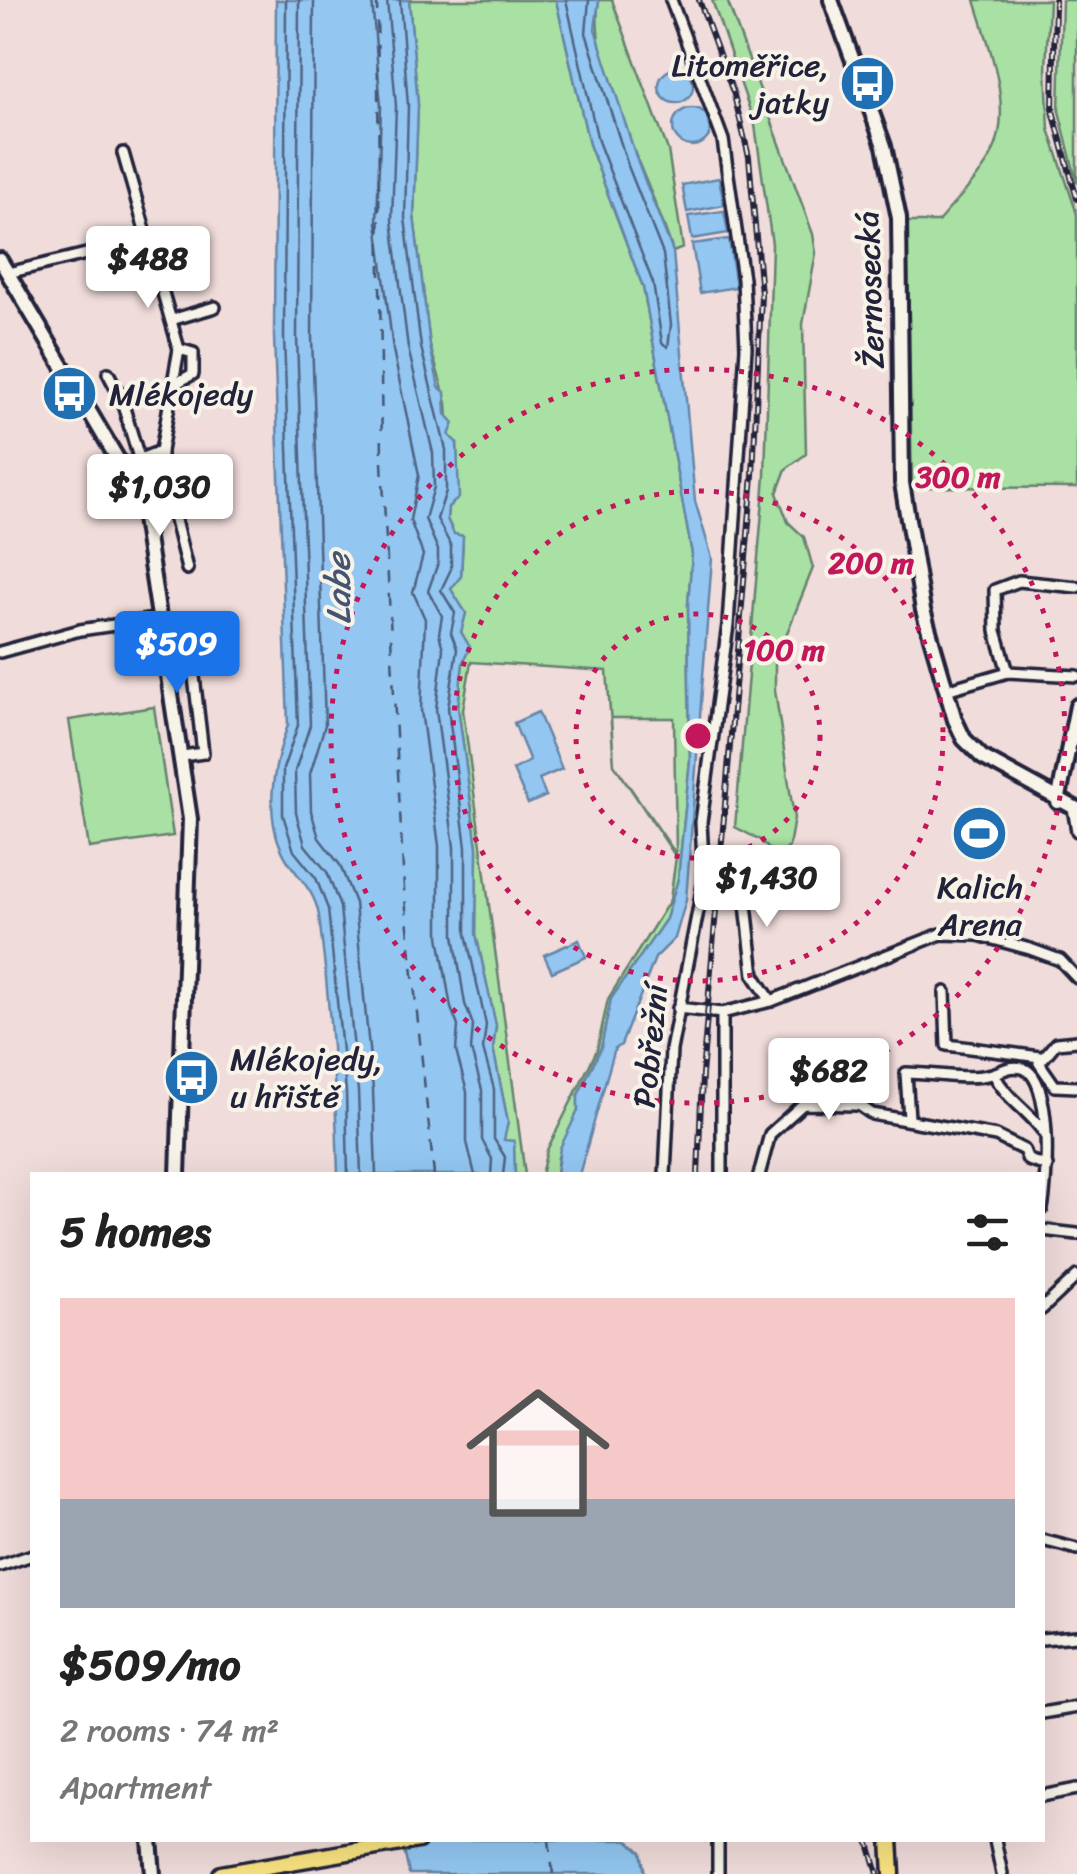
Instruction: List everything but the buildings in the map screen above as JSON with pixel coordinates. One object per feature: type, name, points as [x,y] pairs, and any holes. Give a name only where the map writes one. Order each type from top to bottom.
[{"type":"main road","points":[[222,1874],[406,1842]]},
{"type":"main road","points":[[890,1842],[892,1874]]},
{"type":"street","name":"Pobřežní","points":[[665,1172],[670,1050],[700,908],[702,822],[720,695],[740,476],[744,291],[721,133],[671,0]]},
{"type":"street","name":"Žernosecká","points":[[831,0],[884,146],[900,218],[902,483],[922,610],[946,690],[960,733],[976,752],[1075,809]]},
{"type":"street","points":[[123,153],[179,349],[170,387],[161,482],[146,497]]},
{"type":"street","points":[[8,274],[148,239]]},
{"type":"street","points":[[0,260],[91,420],[146,497],[173,512],[187,570]]},
{"type":"street","points":[[170,320],[215,306]]},
{"type":"street","points":[[170,387],[178,386],[195,368],[193,353],[179,349]]},
{"type":"street","points":[[108,373],[122,398],[139,458]]},
{"type":"street","points":[[124,465],[162,451]]},
{"type":"street","points":[[146,497],[183,756],[192,857],[178,1172]]},
{"type":"street","points":[[1008,672],[996,631],[994,590],[1018,581],[1077,588]]},
{"type":"street","points":[[0,652],[80,630],[162,618]]},
{"type":"street","points":[[183,756],[203,753],[192,651]]},
{"type":"street","points":[[946,690],[1008,672],[1077,676]]},
{"type":"street","points":[[1058,802],[1077,706]]},
{"type":"street","points":[[1075,809],[1077,831]]},
{"type":"street","points":[[742,870],[754,975],[771,1000]]},
{"type":"street","points":[[678,1008],[722,1014],[771,1000],[940,934],[978,934],[1030,949],[1060,960],[1077,978]]},
{"type":"street","points":[[946,992],[947,1045],[1040,1056],[1056,1043],[1077,1041]]},
{"type":"street","points":[[722,1014],[722,1172]]},
{"type":"street","points":[[1040,1056],[1040,1068],[1055,1086],[1077,1087]]},
{"type":"street","points":[[910,1118],[906,1073],[994,1074],[1010,1067],[1026,1069],[1035,1076],[1045,1134],[1045,1188]]},
{"type":"street","points":[[994,1074],[1014,1103],[1027,1110],[1045,1134]]},
{"type":"street","points":[[760,1172],[770,1134],[803,1104],[850,1103],[872,1114],[996,1136],[1024,1150],[1028,1160],[1048,1166]]},
{"type":"street","points":[[1045,1230],[1077,1234]]},
{"type":"street","points":[[1045,1305],[1077,1276]]},
{"type":"street","points":[[1045,1541],[1077,1550]]},
{"type":"street","points":[[0,1566],[30,1556]]},
{"type":"street","points":[[1045,1639],[1077,1636]]},
{"type":"street","points":[[1045,1713],[1077,1707]]},
{"type":"street","points":[[1045,1795],[1077,1789]]},
{"type":"street","points":[[150,1842],[154,1874]]},
{"type":"street","points":[[718,1842],[718,1874]]},
{"type":"street","points":[[995,1842],[1002,1874]]},
{"type":"green space","points":[[409,0],[556,0],[589,144],[643,287],[692,554],[688,604],[690,760],[678,879],[666,919],[611,999],[601,1048],[578,1095],[578,1110],[558,1157],[556,1172],[542,1172],[547,1150],[597,1050],[608,999],[670,900],[676,857],[614,764],[607,671],[471,662],[463,710],[525,1172],[514,1172],[503,1141],[508,1122],[493,1048],[496,1026],[476,934],[477,848],[458,707],[463,662],[469,647],[461,632],[466,613],[450,590],[461,576],[463,536],[454,534],[447,519],[448,507],[458,498],[457,443],[449,435],[447,403],[430,346],[414,216],[418,105]],"holes":[[[611,718],[674,718],[676,854],[614,764]]]},
{"type":"green space","points":[[599,0],[612,0],[668,150],[683,248],[673,252],[611,92],[602,59]]},
{"type":"green space","points":[[712,0],[727,0],[813,234],[816,253],[803,324],[806,454],[786,469],[777,493],[788,522],[804,537],[813,568],[775,663],[775,690],[794,818],[789,847],[778,858],[760,840],[735,827],[765,476],[772,244],[755,125]]},
{"type":"green space","points":[[975,0],[1049,0],[1049,129],[1077,214],[1077,488],[912,487],[907,222],[938,222],[992,154],[1001,117],[997,77]]},
{"type":"green space","points":[[1062,0],[1077,0],[1077,183],[1059,111]]},
{"type":"green space","points":[[154,707],[173,836],[89,848],[69,720]]},
{"type":"water","name":"Labe","points":[[276,0],[409,0],[418,105],[414,216],[430,346],[439,387],[445,392],[446,414],[454,423],[449,435],[457,443],[459,498],[448,507],[447,519],[454,534],[463,536],[461,576],[451,589],[466,613],[461,632],[470,647],[463,662],[458,707],[477,848],[476,934],[496,1026],[493,1048],[508,1122],[504,1140],[514,1141],[515,1172],[338,1172],[332,1046],[319,916],[310,891],[286,858],[272,809],[274,774],[288,725],[274,337]]},
{"type":"water","points":[[556,0],[599,0],[595,29],[638,163],[673,252],[695,501],[712,558],[686,900],[675,938],[655,958],[621,1045],[615,1048],[580,1172],[556,1172],[560,1148],[578,1111],[578,1095],[601,1048],[611,999],[666,919],[678,879],[690,761],[688,604],[692,554],[643,287],[589,144]]},
{"type":"water","points":[[676,69],[688,74],[693,86],[688,98],[676,103],[664,98],[659,86],[664,74]]},
{"type":"water","points":[[692,108],[705,114],[711,127],[705,140],[692,146],[679,140],[673,127],[679,114]]},
{"type":"water","points":[[719,178],[724,205],[687,212],[682,185]]},
{"type":"water","points":[[724,211],[728,233],[692,239],[688,216]]},
{"type":"water","points":[[729,239],[736,287],[700,293],[692,244]]},
{"type":"water","points":[[538,712],[562,769],[539,779],[546,796],[528,804],[513,770],[530,761],[514,723]]},
{"type":"water","points":[[579,940],[586,957],[552,972],[544,955]]},
{"type":"water","points":[[402,1842],[630,1842],[641,1852],[645,1874],[409,1874]]},
{"type":"ferry route","points":[[377,0],[382,462],[404,889],[434,1172]]},
{"type":"ferry route","points":[[549,1842],[553,1874]]},
{"type":"railway","points":[[698,1172],[702,1075],[753,475],[761,294],[749,157],[734,95],[699,0]]},
{"type":"railway","points":[[1055,0],[1053,111],[1077,199]]},
{"type":"railway","points":[[869,1842],[878,1874]]},
{"type":"place","name":"Litoměřice, jatky","points":[[868,83]]},
{"type":"place","name":"Mlékojedy","points":[[70,394]]},
{"type":"place","name":"Kalich Arena","points":[[980,833]]},
{"type":"place","name":"Mlékojedy, u hřiště","points":[[191,1077]]}]
